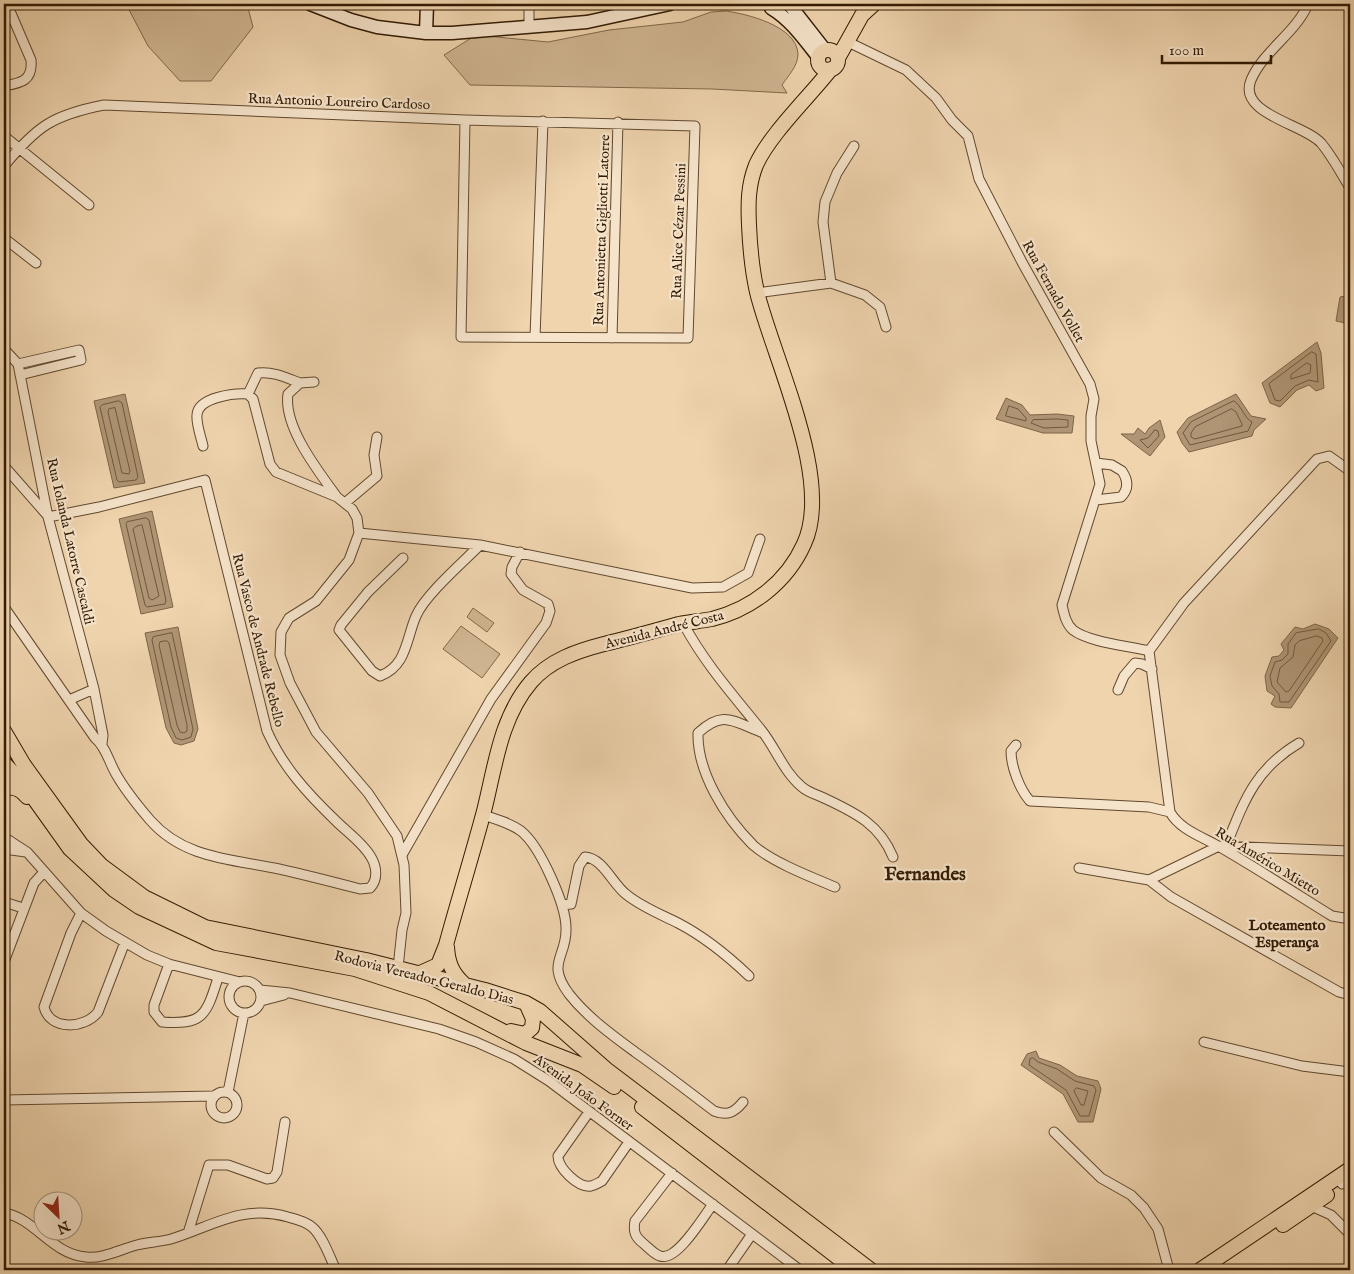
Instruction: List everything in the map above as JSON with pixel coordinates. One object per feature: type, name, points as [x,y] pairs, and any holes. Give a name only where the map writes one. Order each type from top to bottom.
[{"type":"main road","points":[[310,4],[351,20],[377,27],[426,33],[529,27],[606,19],[670,4]]},
{"type":"main road","points":[[426,33],[427,4]]},
{"type":"main road","points":[[789,4],[827,58]]},
{"type":"main road","points":[[827,58],[846,42],[862,15],[874,4]]},
{"type":"main road","points":[[768,5],[782,15],[827,58]]},
{"type":"main road","name":"Avenida André Costa","points":[[418,974],[438,965],[446,945],[506,725],[532,681],[562,658],[583,650],[683,623],[712,619],[731,612],[763,595],[786,573],[805,542],[812,500],[810,475],[798,422],[757,293],[752,266],[748,201],[750,181],[757,164],[767,146],[819,85],[827,58]]},
{"type":"main road","name":"Rodovia Vereador Geraldo Dias","points":[[4,731],[24,765],[81,844],[102,866],[144,897],[205,927],[398,968],[526,1003],[540,1011],[606,1069],[871,1270]]},
{"type":"main road","name":"Rodovia Vereador Geraldo Dias","points":[[4,763],[25,786],[70,849],[92,872],[139,907],[216,943],[355,969],[395,980],[429,993],[495,1028],[582,1065],[603,1078],[854,1270]]},
{"type":"main road","points":[[4,788],[19,789],[34,806],[42,811]]},
{"type":"main road","name":"Avenida André Costa","points":[[446,945],[447,959],[452,971],[465,985]]},
{"type":"main road","points":[[495,1028],[520,1034],[529,1032],[534,1019],[526,1003]]},
{"type":"main road","points":[[1200,1270],[1350,1169]]},
{"type":"main road","points":[[1216,1270],[1347,1182]]},
{"type":"street","points":[[4,86],[23,83],[29,77],[32,70],[31,60],[7,4]]},
{"type":"street","points":[[529,4],[529,27]]},
{"type":"street","points":[[1308,4],[1303,17],[1271,50],[1251,80],[1250,93],[1254,104],[1280,120],[1307,132],[1320,143],[1350,188]]},
{"type":"street","name":"Rua Fernado Vollet","points":[[846,42],[906,70],[936,98],[952,120],[968,136],[979,179],[1023,264],[1090,384],[1094,399],[1090,416],[1091,441],[1100,484],[1096,500],[1083,532],[1062,605],[1064,614],[1074,630],[1084,636],[1149,651]]},
{"type":"street","name":"Rua Antonio Loureiro Cardoso","points":[[4,166],[19,147],[40,127],[60,116],[104,105],[465,120],[618,122],[695,126]]},
{"type":"street","points":[[465,120],[461,337],[612,338]]},
{"type":"street","points":[[535,337],[543,122]]},
{"type":"street","name":"Rua Antonietta Gigliotti Latorre","points":[[612,338],[618,122]]},
{"type":"street","name":"Rua Alice Cézar Pessini","points":[[612,338],[688,338],[695,126]]},
{"type":"street","points":[[4,136],[89,205]]},
{"type":"street","points":[[831,284],[823,222],[825,202],[837,173],[854,146]]},
{"type":"street","points":[[4,238],[36,263]]},
{"type":"street","points":[[757,293],[831,284],[865,295],[880,307],[886,327]]},
{"type":"street","points":[[4,349],[18,364],[79,350],[81,360],[20,375]]},
{"type":"street","name":"Rua Iolanda Latorre Cascaldi","points":[[18,364],[48,516],[94,689],[103,735],[102,744]]},
{"type":"street","points":[[248,394],[258,373],[281,376],[300,383],[314,382]]},
{"type":"street","points":[[300,383],[287,397],[291,418],[300,443],[337,497]]},
{"type":"street","points":[[203,446],[197,415],[199,409],[219,396],[248,394],[253,399],[270,464],[276,472],[337,497],[345,503],[356,518],[359,533],[350,560],[316,601],[289,618],[281,632],[280,655],[290,683],[316,732],[368,793],[397,836],[404,865],[406,913],[402,930],[398,968]]},
{"type":"street","points":[[345,503],[377,476],[374,455],[377,437]]},
{"type":"street","points":[[1016,745],[1011,751],[1014,767],[1030,801],[1149,807],[1172,816],[1149,651],[1184,603],[1317,459],[1329,456],[1350,471]]},
{"type":"street","points":[[1096,462],[1112,465],[1122,471],[1127,483],[1126,492],[1121,497],[1096,500]]},
{"type":"street","points":[[4,466],[48,516]]},
{"type":"street","name":"Rua Vasco de Andrade Rebello","points":[[48,516],[99,507],[205,480],[267,730],[278,753],[298,783],[370,856],[376,875],[370,888],[360,889],[278,869],[201,854],[173,841],[151,821],[128,792],[116,775],[102,744]]},
{"type":"street","points":[[359,533],[480,545],[692,588],[723,587],[748,573],[760,539]]},
{"type":"street","points":[[404,558],[368,592],[339,630],[372,671],[380,676],[388,673],[399,662],[406,649],[416,615],[448,576],[480,545]]},
{"type":"street","points":[[402,855],[491,699],[546,622],[550,611],[548,604],[523,590],[511,574],[512,567],[520,552]]},
{"type":"street","points":[[4,607],[95,738],[102,744]]},
{"type":"street","points":[[683,623],[696,647],[723,685],[764,733],[792,778],[804,789],[859,814],[886,841],[893,857]]},
{"type":"street","points":[[1118,690],[1124,676],[1135,663],[1152,669]]},
{"type":"street","points":[[69,700],[94,689]]},
{"type":"street","points":[[764,733],[727,719],[712,720],[698,733],[697,747],[711,786],[731,818],[754,846],[789,867],[835,887]]},
{"type":"street","points":[[1222,846],[1262,771],[1274,759],[1298,743]]},
{"type":"street","points":[[483,815],[500,820],[522,832],[532,843],[562,906],[566,931],[559,957],[558,972],[570,995],[604,1029],[714,1111],[728,1114],[736,1111],[743,1102]]},
{"type":"street","name":"Rua Américo Mietto","points":[[1172,816],[1187,829],[1222,846],[1332,916],[1350,919]]},
{"type":"street","points":[[4,837],[27,852],[81,913],[126,942],[169,964],[215,979],[250,982],[260,990],[261,1002],[254,1010],[244,1013],[232,1006],[230,992],[215,979]]},
{"type":"street","points":[[1149,880],[1222,846],[1350,851]]},
{"type":"street","points":[[4,848],[27,852]]},
{"type":"street","points":[[562,906],[571,904],[579,866],[586,857],[591,857],[601,864],[616,888],[637,903],[710,942],[749,976]]},
{"type":"street","points":[[1079,868],[1149,880],[1180,902],[1339,992],[1350,995]]},
{"type":"street","points":[[4,962],[34,883],[44,872]]},
{"type":"street","points":[[4,902],[23,908]]},
{"type":"street","points":[[81,913],[71,933],[44,1007],[46,1015],[51,1021],[60,1024],[83,1023],[92,1019],[98,1012],[126,942]]},
{"type":"street","points":[[169,964],[154,1005],[154,1012],[162,1022],[195,1020],[203,1016],[208,1010],[215,979]]},
{"type":"street","points":[[230,992],[240,982]]},
{"type":"street","name":"Avenida João Forner","points":[[260,990],[290,994],[439,1029],[476,1042],[521,1064],[549,1081],[672,1173],[795,1269]]},
{"type":"street","name":"Avenida João Forner","points":[[261,1002],[290,994]]},
{"type":"street","points":[[228,1092],[244,1013]]},
{"type":"street","points":[[1204,1042],[1302,1066],[1350,1072]]},
{"type":"street","points":[[4,1100],[199,1097],[213,1096],[222,1091],[232,1094],[237,1103],[234,1113],[230,1117],[220,1118],[199,1097]]},
{"type":"street","points":[[210,1106],[213,1096]]},
{"type":"street","points":[[589,1112],[558,1156],[561,1168],[583,1185],[589,1186],[602,1180],[629,1142]]},
{"type":"street","points":[[188,1233],[209,1165],[228,1165],[267,1179],[273,1178],[277,1172],[285,1122]]},
{"type":"street","points":[[1054,1132],[1101,1178],[1131,1195],[1144,1208],[1158,1228],[1169,1270]]},
{"type":"street","points":[[672,1173],[635,1221],[634,1227],[638,1239],[659,1256],[666,1257],[677,1252],[713,1204]]},
{"type":"street","points":[[1311,1206],[1330,1215],[1350,1234]]},
{"type":"street","points":[[4,1212],[14,1214],[25,1221],[64,1252],[86,1258],[98,1257],[188,1233],[232,1215],[250,1212],[278,1214],[302,1221],[313,1228],[336,1270]]},
{"type":"street","points":[[727,1270],[752,1234]]},
{"type":"shaded area","points":[[126,4],[247,4],[253,27],[211,81],[180,81],[148,46]]},
{"type":"shaded area","points":[[726,11],[770,23],[789,36],[795,44],[798,58],[795,67],[782,85],[787,93],[712,89],[470,85],[444,55],[476,35],[548,42],[609,30],[683,22],[711,12]]},
{"type":"shaded area","points":[[473,608],[494,623],[487,632],[467,617]]},
{"type":"shaded area","points":[[461,626],[500,654],[482,678],[443,649]]},
{"type":"water","points":[[1350,295],[1350,324],[1336,321],[1340,297]]},
{"type":"water","points":[[1317,342],[1321,353],[1324,388],[1316,391],[1309,385],[1297,390],[1280,407],[1270,403],[1262,383]]},
{"type":"water","points":[[125,394],[145,483],[114,488],[94,401]]},
{"type":"water","points":[[1236,394],[1251,416],[1266,419],[1254,430],[1252,436],[1189,452],[1177,432],[1188,418]]},
{"type":"water","points":[[1006,398],[1022,405],[1030,415],[1057,414],[1074,416],[1072,433],[1043,433],[996,419]]},
{"type":"water","points":[[1160,420],[1165,437],[1150,456],[1121,434],[1134,434],[1138,428],[1145,434],[1149,428]]},
{"type":"water","points":[[152,511],[173,607],[141,614],[119,519]]},
{"type":"water","points":[[1315,624],[1329,629],[1338,638],[1291,708],[1275,707],[1271,704],[1275,696],[1267,691],[1265,676],[1272,657],[1279,656],[1284,650],[1281,644],[1295,627],[1303,629]]},
{"type":"water","points":[[178,627],[198,729],[194,741],[181,745],[174,743],[166,728],[145,633]]},
{"type":"water","points":[[1036,1051],[1039,1058],[1060,1065],[1077,1076],[1098,1081],[1101,1089],[1093,1122],[1078,1122],[1063,1094],[1021,1065],[1027,1054]]},
{"type":"district","name":"Fernandes","points":[[925,873]]},
{"type":"district","name":"Loteamento Esperança","points":[[1287,934]]}]
